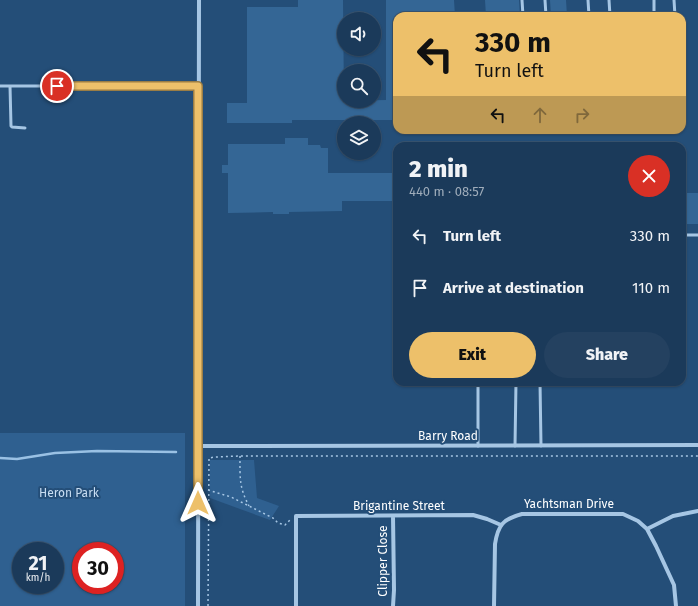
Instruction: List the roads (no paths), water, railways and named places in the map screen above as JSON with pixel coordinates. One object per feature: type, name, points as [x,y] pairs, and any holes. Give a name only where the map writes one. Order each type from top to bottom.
[{"type":"street","points":[[198,606],[199,0]]},
{"type":"street","name":"Barry Road","points":[[198,446],[698,445]]},
{"type":"street","points":[[647,529],[673,516],[698,511]]},
{"type":"street","name":"Yachtsman Drive","points":[[501,525],[510,517],[522,514],[623,514],[638,521],[647,529],[674,585],[676,606]]},
{"type":"street","name":"Brigantine Street","points":[[296,606],[296,516],[473,515],[501,525]]},
{"type":"street","name":"Clipper Close","points":[[393,516],[393,606]]},
{"type":"street","points":[[494,606],[494,544],[501,525]]},
{"type":"lane","points":[[522,0],[523,12]]},
{"type":"lane","points":[[545,0],[546,12]]},
{"type":"lane","points":[[588,0],[589,12]]},
{"type":"lane","points":[[609,0],[610,12]]},
{"type":"lane","points":[[654,0],[654,12]]},
{"type":"lane","points":[[674,0],[675,12]]},
{"type":"lane","points":[[0,86],[198,86]]},
{"type":"lane","points":[[10,86],[10,126],[25,128]]},
{"type":"lane","points":[[686,235],[698,235]]},
{"type":"lane","points":[[478,386],[478,446]]},
{"type":"lane","points":[[515,446],[516,386]]},
{"type":"lane","points":[[540,386],[541,446]]},
{"type":"waterway","points":[[0,458],[17,459],[55,453],[97,451],[176,452]]},
{"type":"park label","name":"Heron Park","points":[[69,493]]}]
